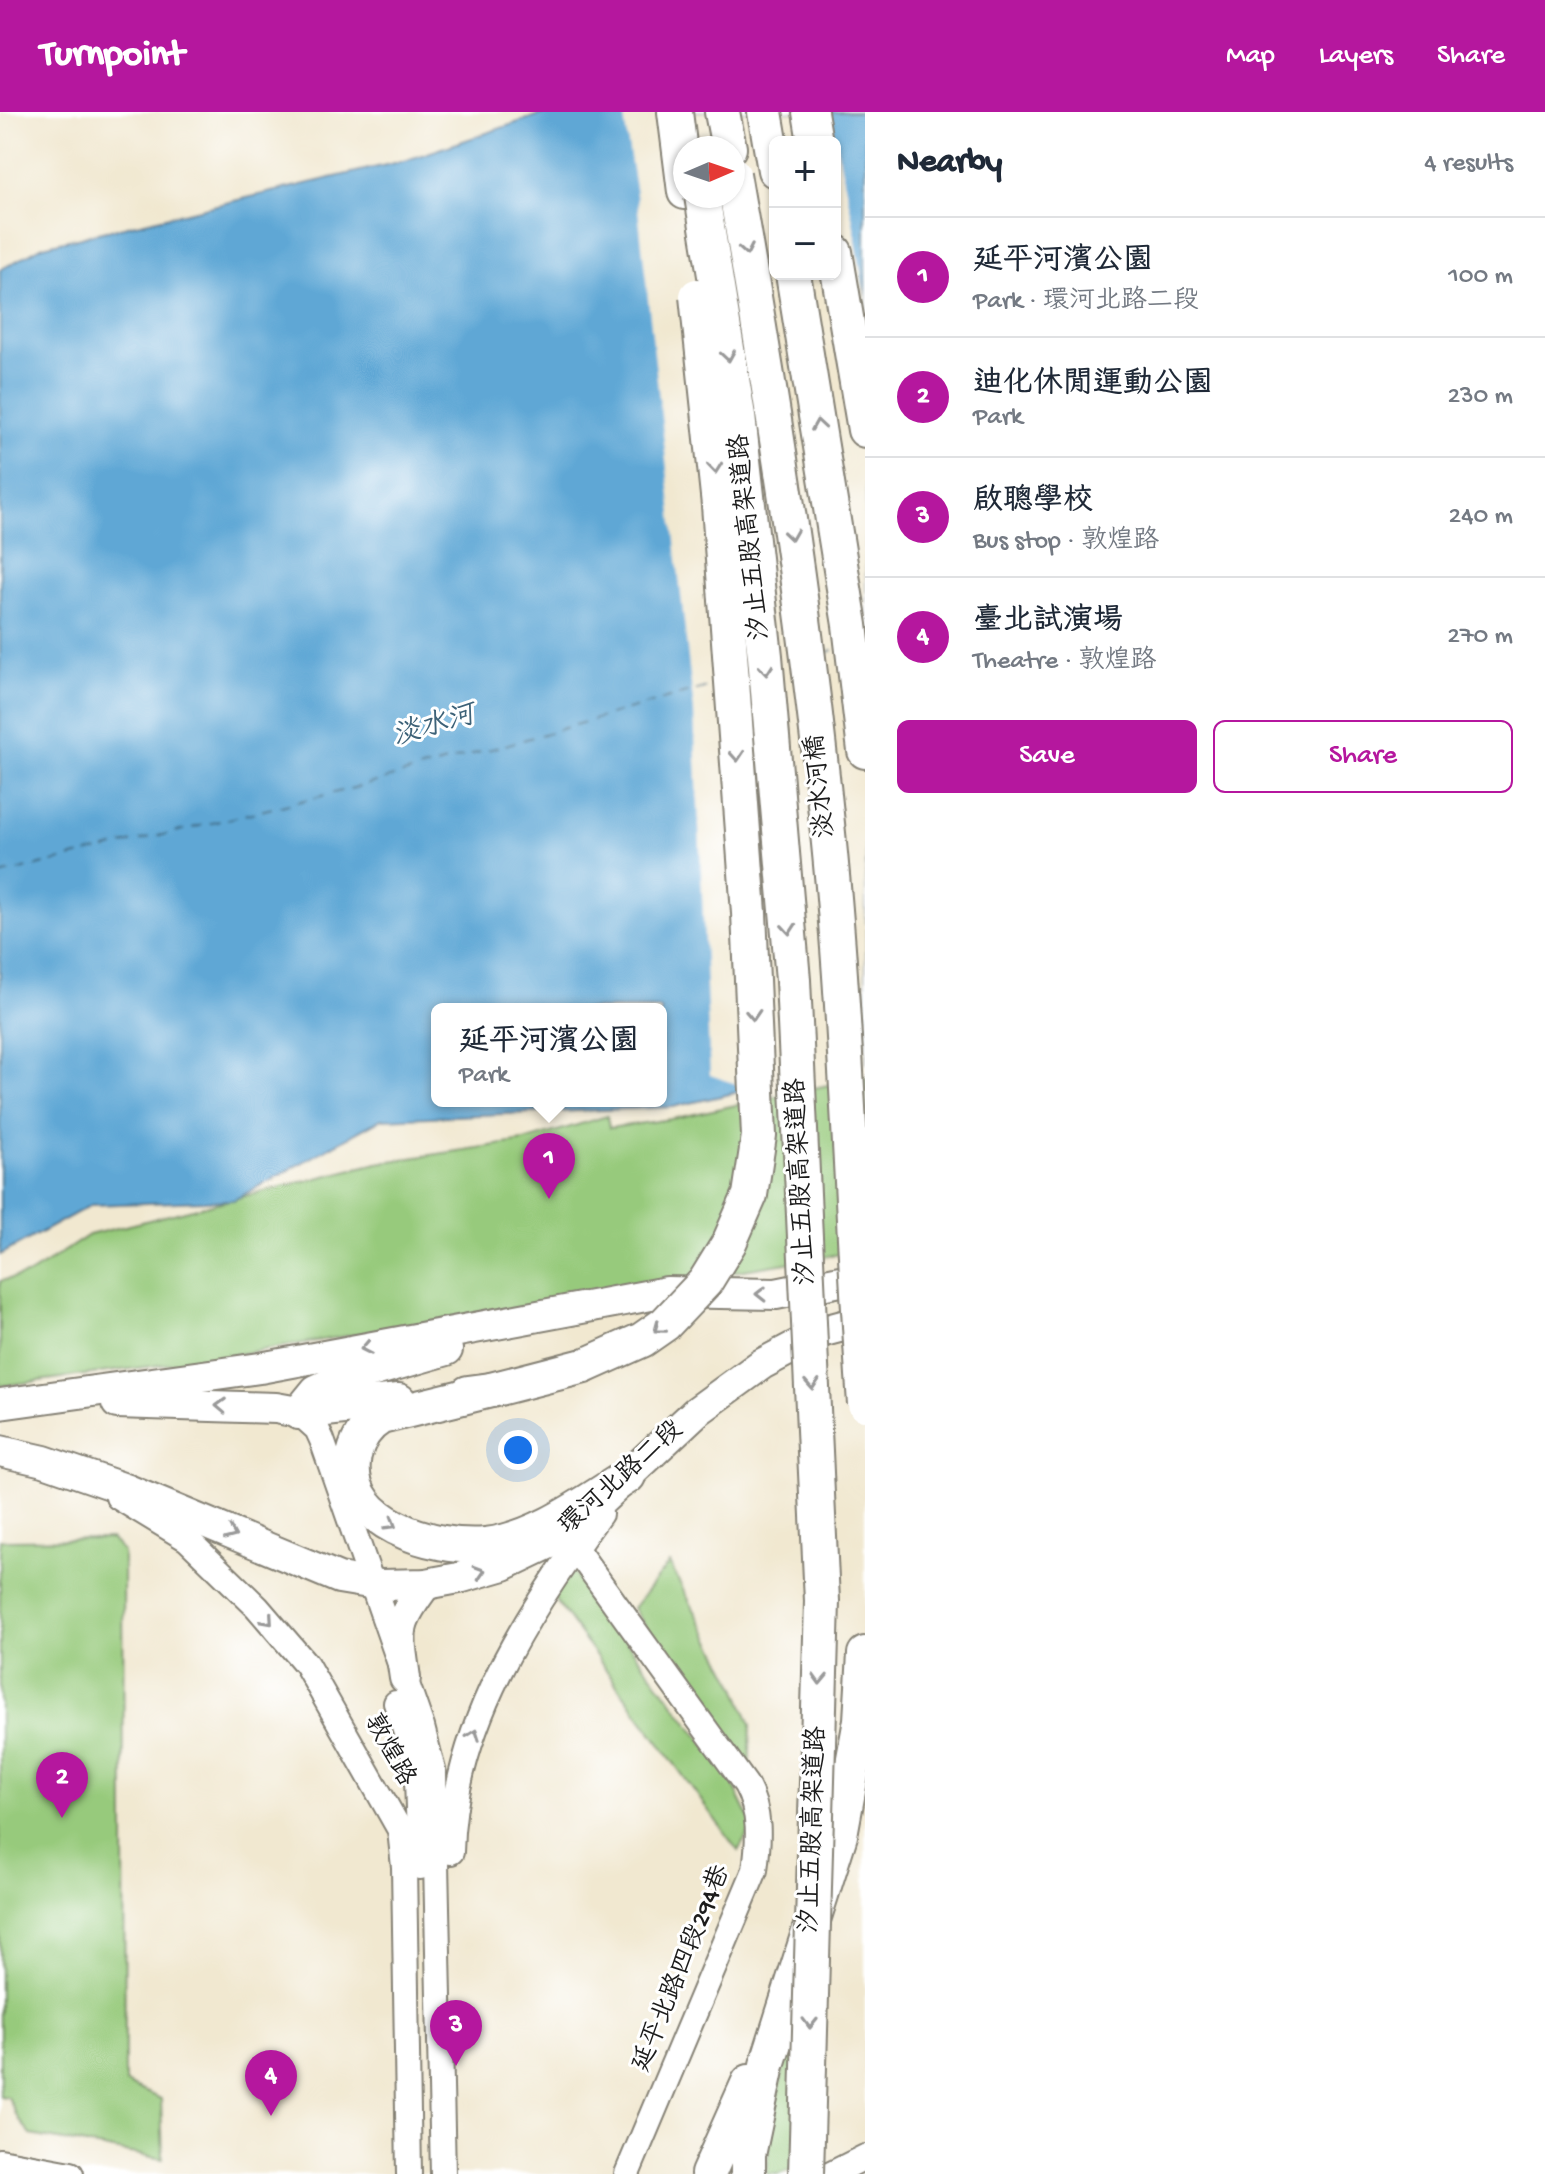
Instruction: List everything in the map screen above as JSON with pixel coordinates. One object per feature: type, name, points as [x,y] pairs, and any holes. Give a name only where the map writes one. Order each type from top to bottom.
[{"type":"highway","points":[[675,112],[678,136]]},
{"type":"highway","points":[[688,112],[692,136]]},
{"type":"highway","points":[[722,112],[727,136]]},
{"type":"highway","points":[[765,112],[769,136]]},
{"type":"highway","points":[[810,112],[814,136]]},
{"type":"highway","points":[[628,1476],[544,1525],[511,1539],[487,1545],[458,1545],[422,1539],[381,1518],[361,1497],[354,1481],[352,1464],[356,1445],[371,1423],[381,1417],[584,1366],[642,1340],[684,1306],[705,1282],[729,1243],[750,1195],[759,1136],[749,913],[719,505],[687,208]]},
{"type":"highway","name":"汐止五股高架道路","points":[[704,208],[738,416],[765,656],[795,1010],[822,1601],[806,2174]]},
{"type":"highway","name":"淡水河橋","points":[[739,208],[766,360],[788,512],[826,816],[865,1404]]},
{"type":"highway","name":"淡水河橋","points":[[794,280],[850,625],[865,751]]},
{"type":"highway","points":[[840,280],[864,415]]},
{"type":"highway","points":[[298,1412],[491,1390]]},
{"type":"highway","points":[[748,2174],[748,2155],[767,2065],[840,1835],[861,1720],[865,1654]]},
{"type":"highway","points":[[708,2174],[797,1971]]},
{"type":"main road","points":[[0,1404],[260,1368],[667,1292],[776,1294],[865,1276]]},
{"type":"main road","points":[[31,1401],[276,1408],[298,1412],[316,1390],[329,1384],[623,1300]]},
{"type":"main road","name":"環河北路二段","points":[[0,1451],[74,1471],[128,1490],[325,1574],[364,1583],[426,1584],[504,1565],[552,1542],[574,1526],[696,1412],[762,1364],[824,1331],[865,1320]]},
{"type":"main road","points":[[405,1678],[399,1628],[409,1607],[426,1584]]},
{"type":"street","points":[[298,1412],[364,1583],[414,1729],[400,1830]]},
{"type":"street","name":"敦煌路","points":[[74,1471],[187,1539],[257,1607],[306,1664],[400,1830],[404,1867],[409,2174]]},
{"type":"street","name":"敦煌路","points":[[459,2174],[451,1843],[459,1780],[483,1711],[525,1625],[575,1548],[628,1476]]},
{"type":"street","name":"延平北路四段294巷","points":[[575,1548],[746,1785],[757,1813],[759,1839],[755,1870],[627,2174]]},
{"type":"street","points":[[364,1583],[405,1678],[414,1729],[433,2075],[443,2174]]},
{"type":"street","points":[[414,1729],[444,1744],[450,1752],[451,1843]]},
{"type":"street","points":[[427,2174],[433,2075]]},
{"type":"street","points":[[831,2174],[865,2157]]},
{"type":"street","points":[[0,2161],[71,2174]]},
{"type":"green space","points":[[865,1077],[865,1250],[214,1358],[0,1386],[0,1281],[30,1274],[89,1235],[377,1163],[524,1141],[607,1116],[609,1128],[671,1119]]},
{"type":"green space","points":[[111,1539],[123,1552],[125,2083],[161,2099],[163,2159],[31,2135],[16,2115],[8,2097],[0,2096],[0,1540]]},
{"type":"green space","points":[[669,1563],[736,1687],[751,1725],[749,1775],[633,1608]]},
{"type":"green space","points":[[573,1571],[729,1776],[753,1826],[738,1851],[553,1597]]},
{"type":"green space","points":[[804,2016],[801,2166],[780,2174],[767,2174],[769,2142],[785,2061]]},
{"type":"water","name":"淡水河","points":[[548,112],[865,112],[865,1063],[673,1107],[381,1119],[234,1200],[91,1205],[0,1255],[0,270],[43,246],[407,160]]},
{"type":"pier","points":[[623,112],[829,112],[834,136],[769,136],[769,280],[841,280],[841,166],[865,297],[865,1067],[755,1092],[710,1075],[694,711],[637,200]]},
{"type":"ferry route","points":[[824,653],[837,649]]},
{"type":"ferry route","points":[[0,875],[362,786],[718,684]]},
{"type":"place","name":"延平河濱公園","points":[[549,1199]]},
{"type":"place","name":"迪化休閒運動公園","points":[[62,1818]]},
{"type":"place","name":"啟聰學校","points":[[456,2066]]},
{"type":"place","name":"臺北試演場","points":[[271,2116]]}]
